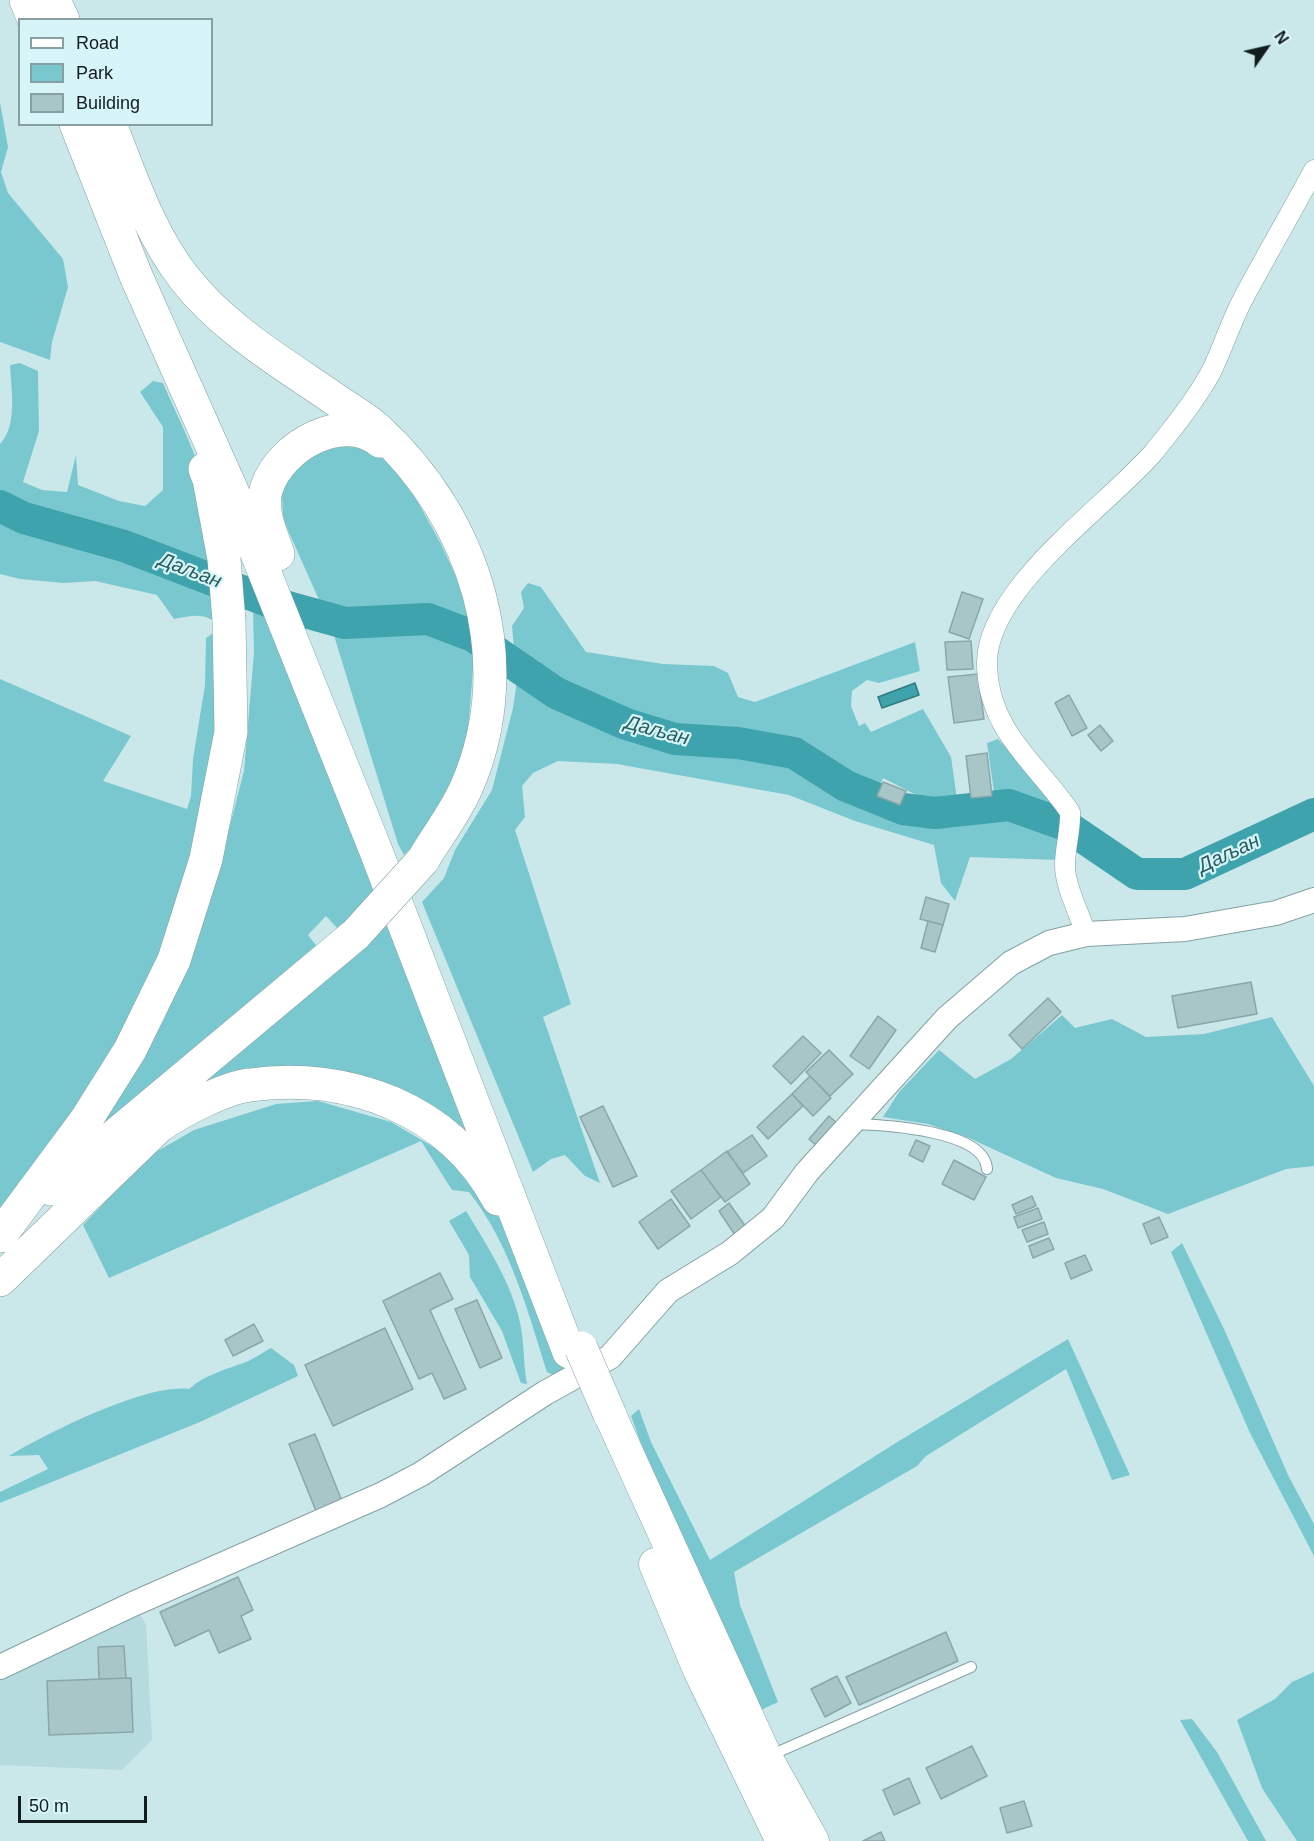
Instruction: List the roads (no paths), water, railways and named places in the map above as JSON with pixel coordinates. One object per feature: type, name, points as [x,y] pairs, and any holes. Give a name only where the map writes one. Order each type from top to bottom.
[{"type":"highway","points":[[25,0],[31,18]]},
{"type":"highway","points":[[49,0],[56,18]]},
{"type":"highway","points":[[54,0],[62,18]]},
{"type":"highway","points":[[0,1236],[86,1120],[130,1050],[174,960],[206,859],[231,732],[229,621],[224,559],[209,479],[124,286],[69,126]]},
{"type":"highway","points":[[77,126],[136,276],[232,491],[276,575]]},
{"type":"highway","points":[[99,126],[276,575],[387,843],[572,1352]]},
{"type":"highway","points":[[0,1243],[45,1194],[356,934],[423,860],[467,787],[489,712],[491,672],[485,611],[463,546],[439,501],[376,429],[236,329],[185,279],[151,228],[111,126]]},
{"type":"highway","points":[[276,575],[264,513],[266,487],[283,459],[305,441],[340,430],[371,435],[411,467]]},
{"type":"highway","points":[[306,647],[572,1352]]},
{"type":"highway","points":[[0,1279],[51,1214],[260,1016]]},
{"type":"highway","points":[[0,1279],[159,1126],[184,1110],[248,1085],[311,1081],[360,1089],[406,1108],[459,1147],[491,1186],[602,1417]]},
{"type":"main road","points":[[602,1417],[758,1765],[782,1841]]},
{"type":"main road","points":[[758,1765],[813,1841]]},
{"type":"street","points":[[1086,934],[1067,877],[1065,854],[1071,826],[1070,812],[999,722],[991,698],[986,665],[989,641],[998,616],[1027,580],[1071,531],[1151,454],[1190,407],[1210,372],[1243,299],[1314,170]]},
{"type":"street","points":[[0,1666],[133,1604],[381,1495],[421,1474],[545,1393],[610,1357],[668,1291],[730,1253],[773,1218],[807,1172],[947,1018],[1003,969],[1050,943],[1086,934],[1185,929],[1276,912],[1314,900]]},
{"type":"lane","points":[[851,1124],[919,1129],[967,1144],[980,1151],[987,1160],[987,1169]]},
{"type":"lane","points":[[758,1765],[971,1667]]},
{"type":"waterway","name":"Даљан","points":[[0,506],[24,518],[124,546],[273,603],[345,623],[428,619],[473,636],[556,693],[626,724],[675,739],[738,743],[794,753],[846,786],[903,809],[935,813],[1009,805],[1065,825],[1137,874],[1185,874],[1314,814]]}]
